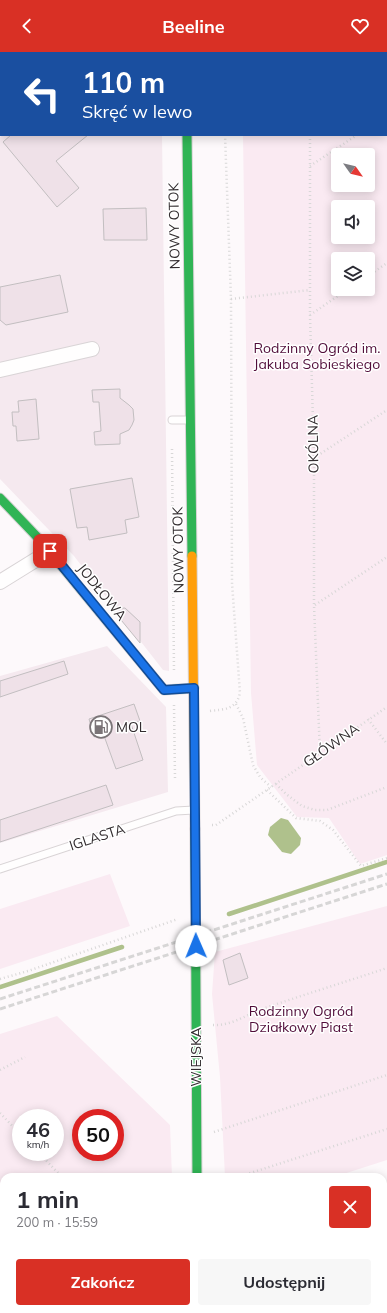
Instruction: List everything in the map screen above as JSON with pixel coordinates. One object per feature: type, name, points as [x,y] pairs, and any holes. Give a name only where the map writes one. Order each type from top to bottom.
[{"type":"main road","name":"NOWY OTOK","points":[[188,136],[195,936]]},
{"type":"main road","name":"NOWY OTOK","points":[[188,164],[191,136]]},
{"type":"main road","name":"JODŁOWA","points":[[0,498],[50,551],[164,690],[194,688]]},
{"type":"main road","name":"WIEJSKA","points":[[195,936],[197,1173]]},
{"type":"street","points":[[0,370],[92,349]]},
{"type":"street","points":[[0,582],[50,551]]},
{"type":"lane","points":[[172,420],[191,420]]},
{"type":"lane","name":"IGLASTA","points":[[0,869],[176,811],[194,810]]},
{"type":"path","points":[[194,712],[220,710],[232,707],[238,702],[240,693],[232,583],[231,299],[225,136]]},
{"type":"path","name":"OKÓLNA","points":[[310,136],[310,315],[314,458],[314,605],[320,753]]},
{"type":"path","points":[[310,166],[355,136]]},
{"type":"path","points":[[375,271],[387,263]]},
{"type":"path","points":[[231,299],[310,290]]},
{"type":"path","points":[[310,315],[338,296]]},
{"type":"path","points":[[314,458],[387,410]]},
{"type":"path","points":[[314,605],[387,557]]},
{"type":"path","points":[[236,704],[244,718],[253,765],[260,777],[271,787]]},
{"type":"path","points":[[174,707],[176,781]]},
{"type":"path","name":"GŁÓWNA","points":[[194,827],[216,824],[387,707]]},
{"type":"path","points":[[368,719],[387,744]]},
{"type":"path","points":[[276,784],[302,806],[321,810],[327,810],[387,787]]},
{"type":"path","points":[[267,790],[296,818],[320,821],[333,830],[361,866],[387,858]]},
{"type":"path","points":[[0,979],[28,971],[178,919]]},
{"type":"path","points":[[196,1024],[218,1025],[238,1020],[260,1010],[387,968]]},
{"type":"path","points":[[0,1070],[25,1057]]},
{"type":"path","points":[[214,1132],[387,1075]]},
{"type":"path","points":[[0,1113],[12,1126]]},
{"type":"path","points":[[250,1173],[387,1129]]},
{"type":"path","points":[[47,1161],[58,1173]]},
{"type":"shaded area","points":[[162,136],[169,671],[163,670],[74,556],[0,479],[0,137]]},
{"type":"shaded area","points":[[107,646],[166,707],[168,792],[0,843],[0,676]]},
{"type":"shaded area","points":[[281,818],[288,820],[301,838],[300,845],[291,854],[282,852],[268,835],[270,827]]},
{"type":"green space","name":"Rodzinny Ogród im. Jakuba Sobieskiego","points":[[243,136],[387,136],[387,855],[360,864],[329,818],[297,817],[257,765],[251,693]]},
{"type":"green space","points":[[110,874],[130,926],[0,969],[0,909]]},
{"type":"green space","name":"Rodzinny Ogród Działkowy Piast","points":[[387,906],[387,1160],[346,1173],[225,1173],[220,1077],[212,994],[215,952]]},
{"type":"green space","points":[[57,1016],[170,1125],[172,1173],[0,1173],[0,1034]]},
{"type":"building","points":[[10,136],[87,136],[56,161],[79,188],[57,207],[3,142]]},
{"type":"building","points":[[146,208],[147,240],[104,240],[103,209]]},
{"type":"building","points":[[60,275],[68,312],[6,325],[0,320],[0,287]]},
{"type":"building","points":[[120,389],[120,398],[133,409],[134,420],[132,425],[129,430],[120,434],[120,444],[95,445],[94,432],[101,431],[99,402],[93,402],[92,390]]},
{"type":"building","points":[[36,399],[39,439],[17,441],[16,426],[13,426],[12,412],[19,412],[18,401]]},
{"type":"building","points":[[132,478],[139,517],[125,520],[127,533],[89,540],[87,527],[77,528],[70,489]]},
{"type":"building","points":[[125,608],[140,622],[140,643],[112,609]]},
{"type":"building","points":[[64,661],[68,674],[0,697],[0,681]]},
{"type":"building","points":[[134,704],[140,721],[131,724],[143,760],[116,769],[103,733],[94,737],[89,719]]},
{"type":"building","points":[[106,785],[113,805],[0,842],[0,820]]},
{"type":"building","points":[[240,953],[248,978],[229,985],[223,960]]},
{"type":"waterway","points":[[229,914],[387,862]]},
{"type":"waterway","points":[[0,987],[122,947]]},
{"type":"railway","points":[[0,999],[387,874]]},
{"type":"railway","points":[[0,1009],[387,884]]},
{"type":"traffic: fast","points":[[187,136],[192,556]]},
{"type":"traffic: fast","points":[[0,498],[41,541],[164,690],[194,688]]},
{"type":"traffic: fast","points":[[195,829],[197,1173]]},
{"type":"traffic: slow","points":[[192,556],[195,829]]},
{"type":"place","name":"MOL","points":[[101,727]]},
{"type":"route","points":[[50,551],[164,690],[194,688],[196,946]]}]
